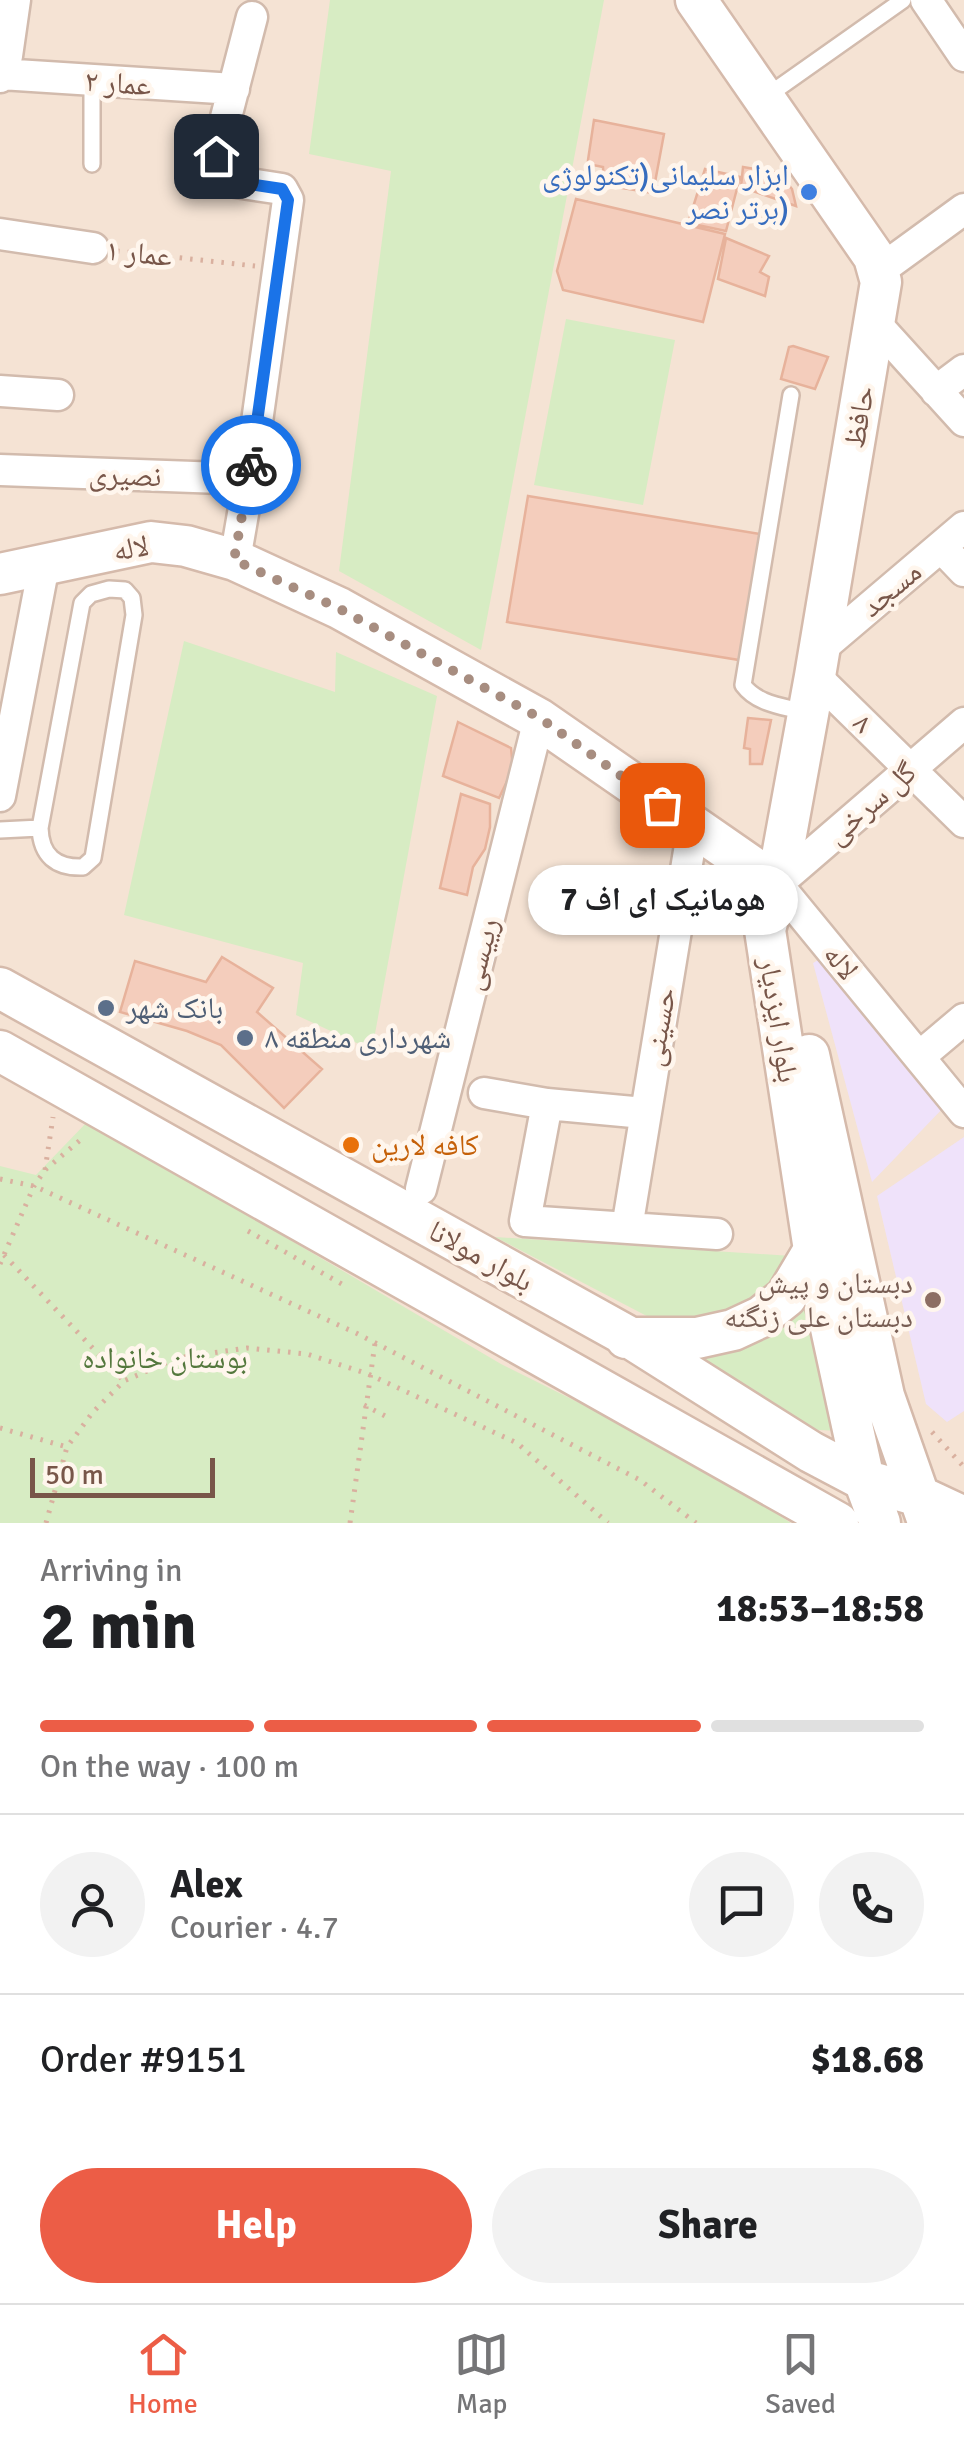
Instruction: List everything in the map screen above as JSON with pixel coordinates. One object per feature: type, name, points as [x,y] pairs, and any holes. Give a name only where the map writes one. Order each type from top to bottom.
[{"type":"street","points":[[0,74],[15,0]]},
{"type":"street","points":[[696,0],[874,257],[879,271],[964,209]]},
{"type":"street","points":[[926,0],[964,56]]},
{"type":"street","points":[[234,560],[288,200],[282,189],[223,180],[218,171],[216,156],[252,16]]},
{"type":"street","name":"عمار ۲","points":[[0,74],[234,89]]},
{"type":"street","name":"عمار ۱","points":[[0,234],[93,248]]},
{"type":"street","name":"حافظ","points":[[778,884],[876,324],[879,271]]},
{"type":"street","points":[[876,324],[964,421]]},
{"type":"street","points":[[936,390],[964,370]]},
{"type":"street","points":[[0,391],[58,395]]},
{"type":"street","name":"نصیری","points":[[0,470],[249,479]]},
{"type":"street","name":"مسجد","points":[[814,680],[940,546],[964,526]]},
{"type":"street","name":"لاله","points":[[0,574],[151,542],[186,546],[234,560],[373,626],[540,718],[778,884],[964,1112]]},
{"type":"street","points":[[940,546],[964,571]]},
{"type":"street","points":[[0,796],[44,564]]},
{"type":"street","name":"۸","points":[[814,680],[964,822]]},
{"type":"street","name":"رییسی","points":[[422,1188],[540,718]]},
{"type":"street","name":"گل سرخی","points":[[778,884],[964,723]]},
{"type":"street","name":"حسینی","points":[[628,1228],[693,826]]},
{"type":"street","name":"بلوار ایزدیار","points":[[778,884],[766,930],[814,1250],[864,1480],[880,1523]]},
{"type":"street","name":"بلوار ایزدیار","points":[[778,884],[781,927],[884,1396],[924,1510]]},
{"type":"street","name":"بلوار مولانا","points":[[0,988],[629,1337],[744,1411],[864,1480],[924,1510],[964,1517]]},
{"type":"street","points":[[919,1057],[964,1019]]},
{"type":"street","name":"بلوار مولانا","points":[[0,1050],[838,1523]]},
{"type":"street","points":[[484,1093],[644,1114]]},
{"type":"street","points":[[547,1104],[525,1222],[717,1234]]},
{"type":"street","points":[[606,1390],[596,1368],[600,1353],[612,1341],[629,1337],[697,1338],[733,1330],[761,1318],[786,1297],[814,1250]]},
{"type":"street","points":[[506,1334],[528,1336],[541,1330],[547,1318],[545,1306],[532,1284]]},
{"type":"lane","points":[[764,99],[903,0]]},
{"type":"lane","points":[[92,82],[92,164]]},
{"type":"lane","points":[[791,395],[743,685],[760,700],[814,680]]},
{"type":"lane","points":[[125,590],[132,598],[134,615],[93,858],[83,867],[57,864],[46,853],[40,828],[82,603],[90,594],[125,590]]},
{"type":"lane","points":[[0,830],[40,828]]},
{"type":"path","name":"عمار ۱","points":[[93,248],[278,268]]},
{"type":"path","points":[[0,1264],[34,1186],[46,1170],[85,1136]]},
{"type":"path","points":[[0,1179],[34,1186],[375,1342],[640,1480],[696,1523]]},
{"type":"path","points":[[0,1234],[9,1238]]},
{"type":"path","points":[[4,1255],[124,1381]]},
{"type":"path","points":[[350,1523],[375,1342]]},
{"type":"path","points":[[46,1523],[67,1447],[93,1412],[124,1381],[177,1358],[247,1348],[307,1354],[368,1374],[517,1443],[608,1523]]},
{"type":"path","points":[[364,1405],[390,1418]]},
{"type":"path","points":[[0,1428],[67,1447]]},
{"type":"shaded area","points":[[0,0],[964,0],[964,1523],[0,1523]]},
{"type":"shaded area","points":[[825,956],[947,1104],[872,1182],[813,963]]},
{"type":"shaded area","name":"دبستان و پیش دبستان علی زنگنه","points":[[964,1137],[964,1411],[947,1422],[926,1404],[877,1196]]},
{"type":"green space","points":[[330,0],[604,0],[481,650],[339,571],[391,171],[309,154]]},
{"type":"green space","points":[[566,319],[675,340],[643,505],[534,485]]},
{"type":"green space","points":[[184,641],[335,692],[336,652],[437,696],[372,1050],[296,1015],[303,963],[124,915]]},
{"type":"green space","name":"بوستان خانواده","points":[[88,1121],[501,1364],[698,1462],[791,1523],[0,1523],[0,1166],[36,1175]]},
{"type":"green space","points":[[495,1237],[807,1257],[735,1318],[666,1326]]},
{"type":"green space","points":[[809,1288],[841,1431],[818,1430],[688,1354]]},
{"type":"building","points":[[594,120],[664,134],[653,193],[604,185],[603,167],[588,164]]},
{"type":"building","points":[[743,167],[779,173],[792,189],[796,206],[741,187]]},
{"type":"building","points":[[705,169],[740,177],[726,231],[688,223]]},
{"type":"building","points":[[576,199],[725,234],[703,322],[563,290],[557,271]]},
{"type":"building","points":[[726,238],[769,256],[760,272],[769,277],[765,296],[718,279]]},
{"type":"building","points":[[789,347],[828,357],[815,389],[781,379]]},
{"type":"building","points":[[528,496],[760,534],[739,660],[507,622]]},
{"type":"building","points":[[748,718],[771,720],[762,764],[750,764],[750,749],[744,748]]},
{"type":"building","points":[[458,722],[511,748],[513,769],[499,798],[443,776]]},
{"type":"building","points":[[461,794],[490,804],[485,849],[473,867],[467,895],[440,888]]},
{"type":"building","name":"شهرداری منطقه ۸","points":[[222,957],[273,988],[257,1012],[322,1069],[284,1108],[221,1045],[120,1012],[135,961],[206,982]]},
{"type":"way so far","points":[[251,465],[234,560],[424,652],[540,718],[662,805]]},
{"type":"place","name":"ابزار سلیمانی(تکنولوژی برتر نصر)","points":[[809,192]]},
{"type":"place","name":"هومانیک ای اف 7","points":[[662,805]]},
{"type":"place","name":"بانک شهر","points":[[106,1008]]},
{"type":"place","name":"شهرداری منطقه ۸","points":[[245,1038]]},
{"type":"place","name":"کافه لارین","points":[[351,1145]]},
{"type":"place","name":"دبستان و پیش دبستان علی زنگنه","points":[[933,1300]]},
{"type":"route","points":[[216,156],[223,180],[282,189],[288,200],[251,465]]}]
